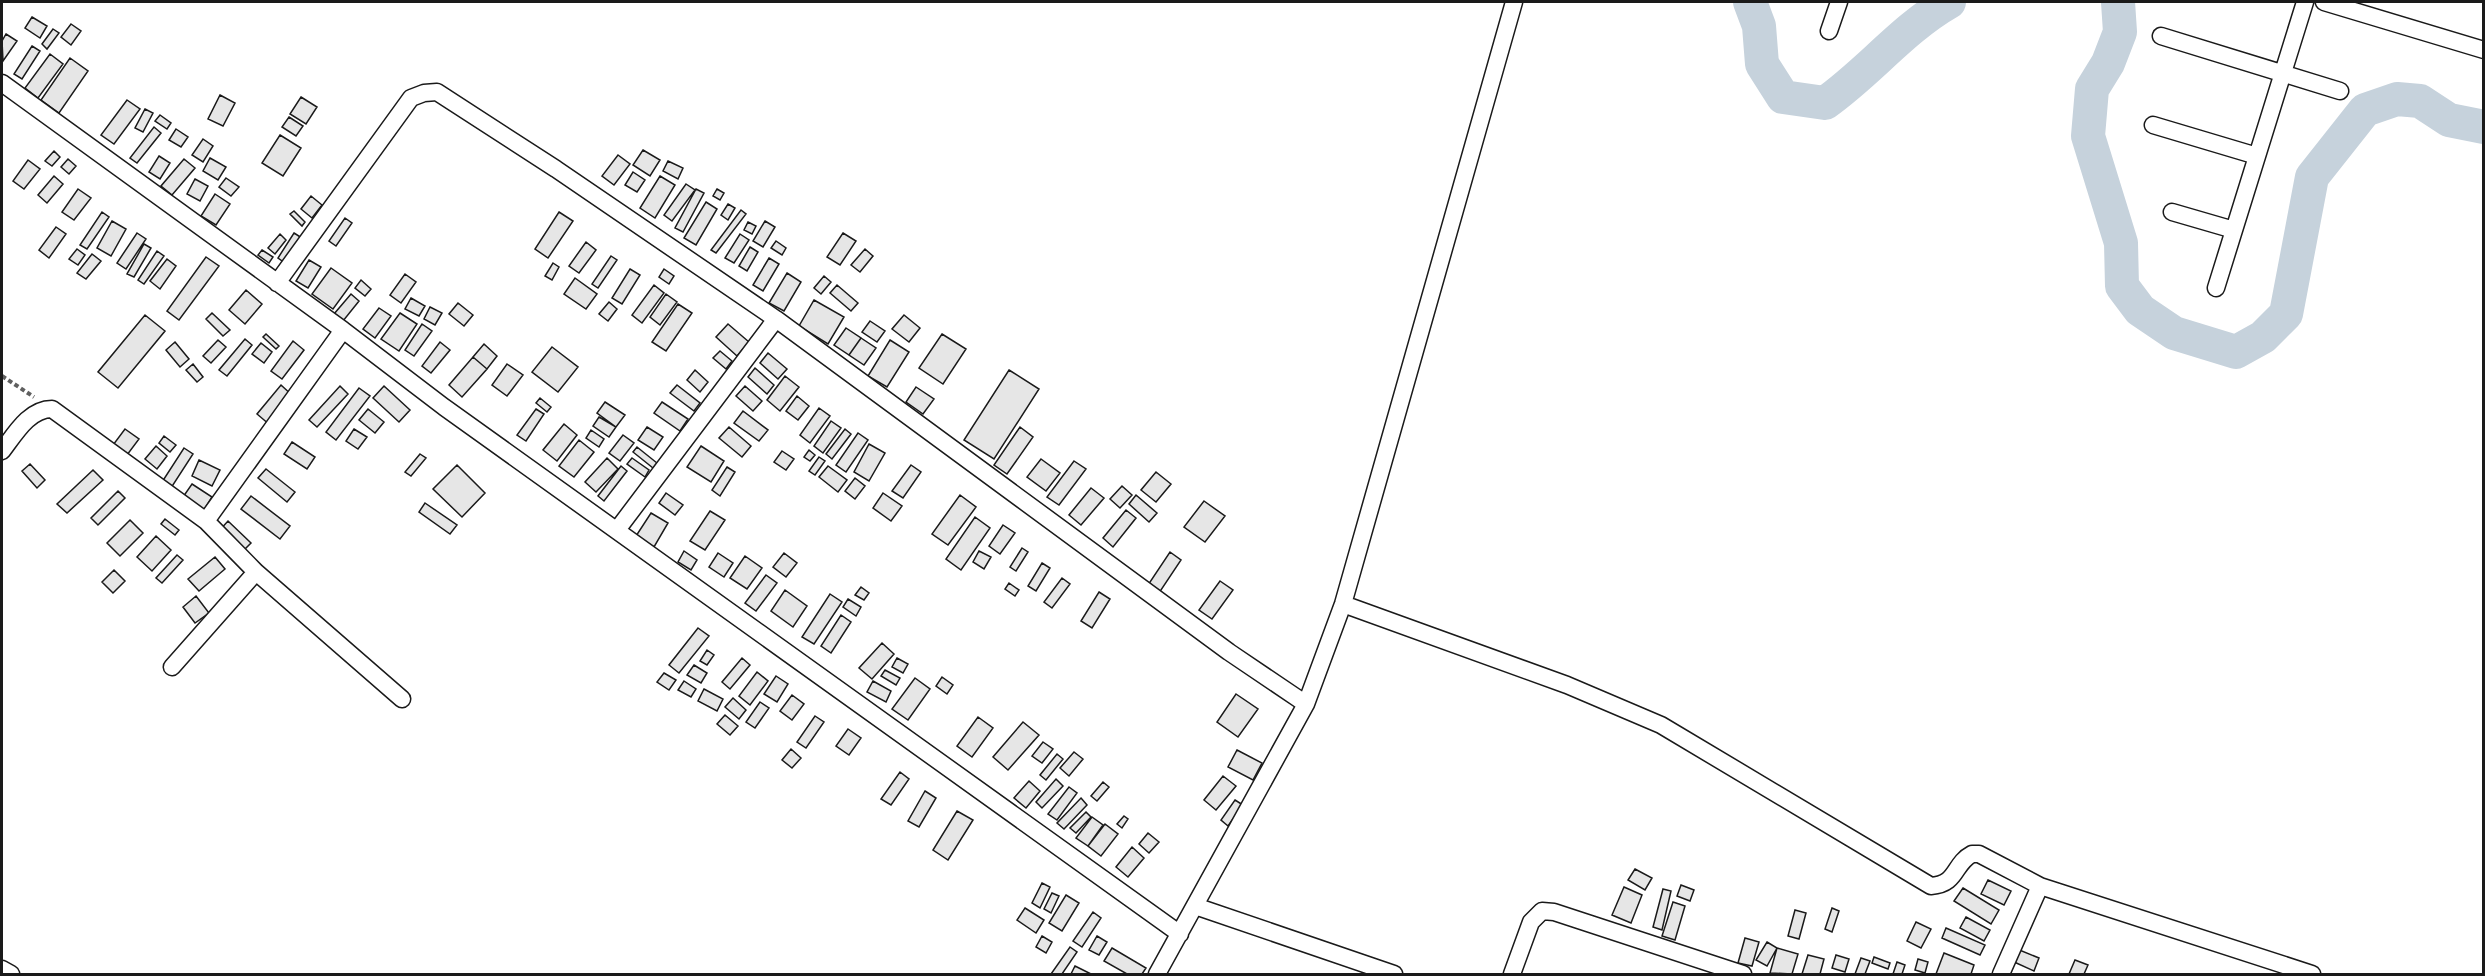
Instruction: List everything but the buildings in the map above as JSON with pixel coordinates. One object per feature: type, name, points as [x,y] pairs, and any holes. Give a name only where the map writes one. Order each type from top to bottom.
[{"type":"street","points":[[1157,975],[1306,704],[1343,604],[1514,2]]},
{"type":"street","points":[[1829,31],[1839,2]]},
{"type":"street","points":[[2216,288],[2305,2]]},
{"type":"street","points":[[2324,2],[2484,50]]},
{"type":"street","points":[[2161,36],[2340,91]]},
{"type":"street","points":[[2,83],[343,330],[444,407],[1180,934]]},
{"type":"street","points":[[277,283],[411,98],[424,93],[437,92],[556,169],[776,319],[1229,652],[1306,704]]},
{"type":"street","points":[[2153,124],[2257,156]]},
{"type":"street","points":[[2172,212],[2234,230]]},
{"type":"street","points":[[617,530],[776,319]]},
{"type":"street","points":[[206,521],[343,330]]},
{"type":"street","points":[[2,451],[33,414],[41,409],[52,409],[206,521],[255,572],[402,699]]},
{"type":"street","points":[[172,667],[255,572]]},
{"type":"street","points":[[1343,604],[1567,685],[1661,725],[1931,886],[1942,885],[1950,880],[1972,854],[1978,854],[2040,886],[2312,975]]},
{"type":"street","points":[[2001,975],[2040,886]]},
{"type":"street","points":[[1195,906],[1394,975]]},
{"type":"street","points":[[1512,975],[1531,922],[1542,911],[1554,912],[1743,975]]},
{"type":"street","points":[[2,969],[11,975]]},
{"type":"path","points":[[2,376],[52,409]]},
{"type":"waterway","points":[[1750,2],[1759,26],[1762,64],[1783,97],[1825,103],[1916,25],[1949,2]]},
{"type":"waterway","points":[[2118,2],[2120,32],[2108,63],[2092,89],[2088,136],[2121,243],[2122,286],[2140,310],[2174,333],[2236,352],[2263,337],[2286,314],[2312,177],[2365,110],[2397,99],[2420,101],[2449,120],[2484,127]]}]
